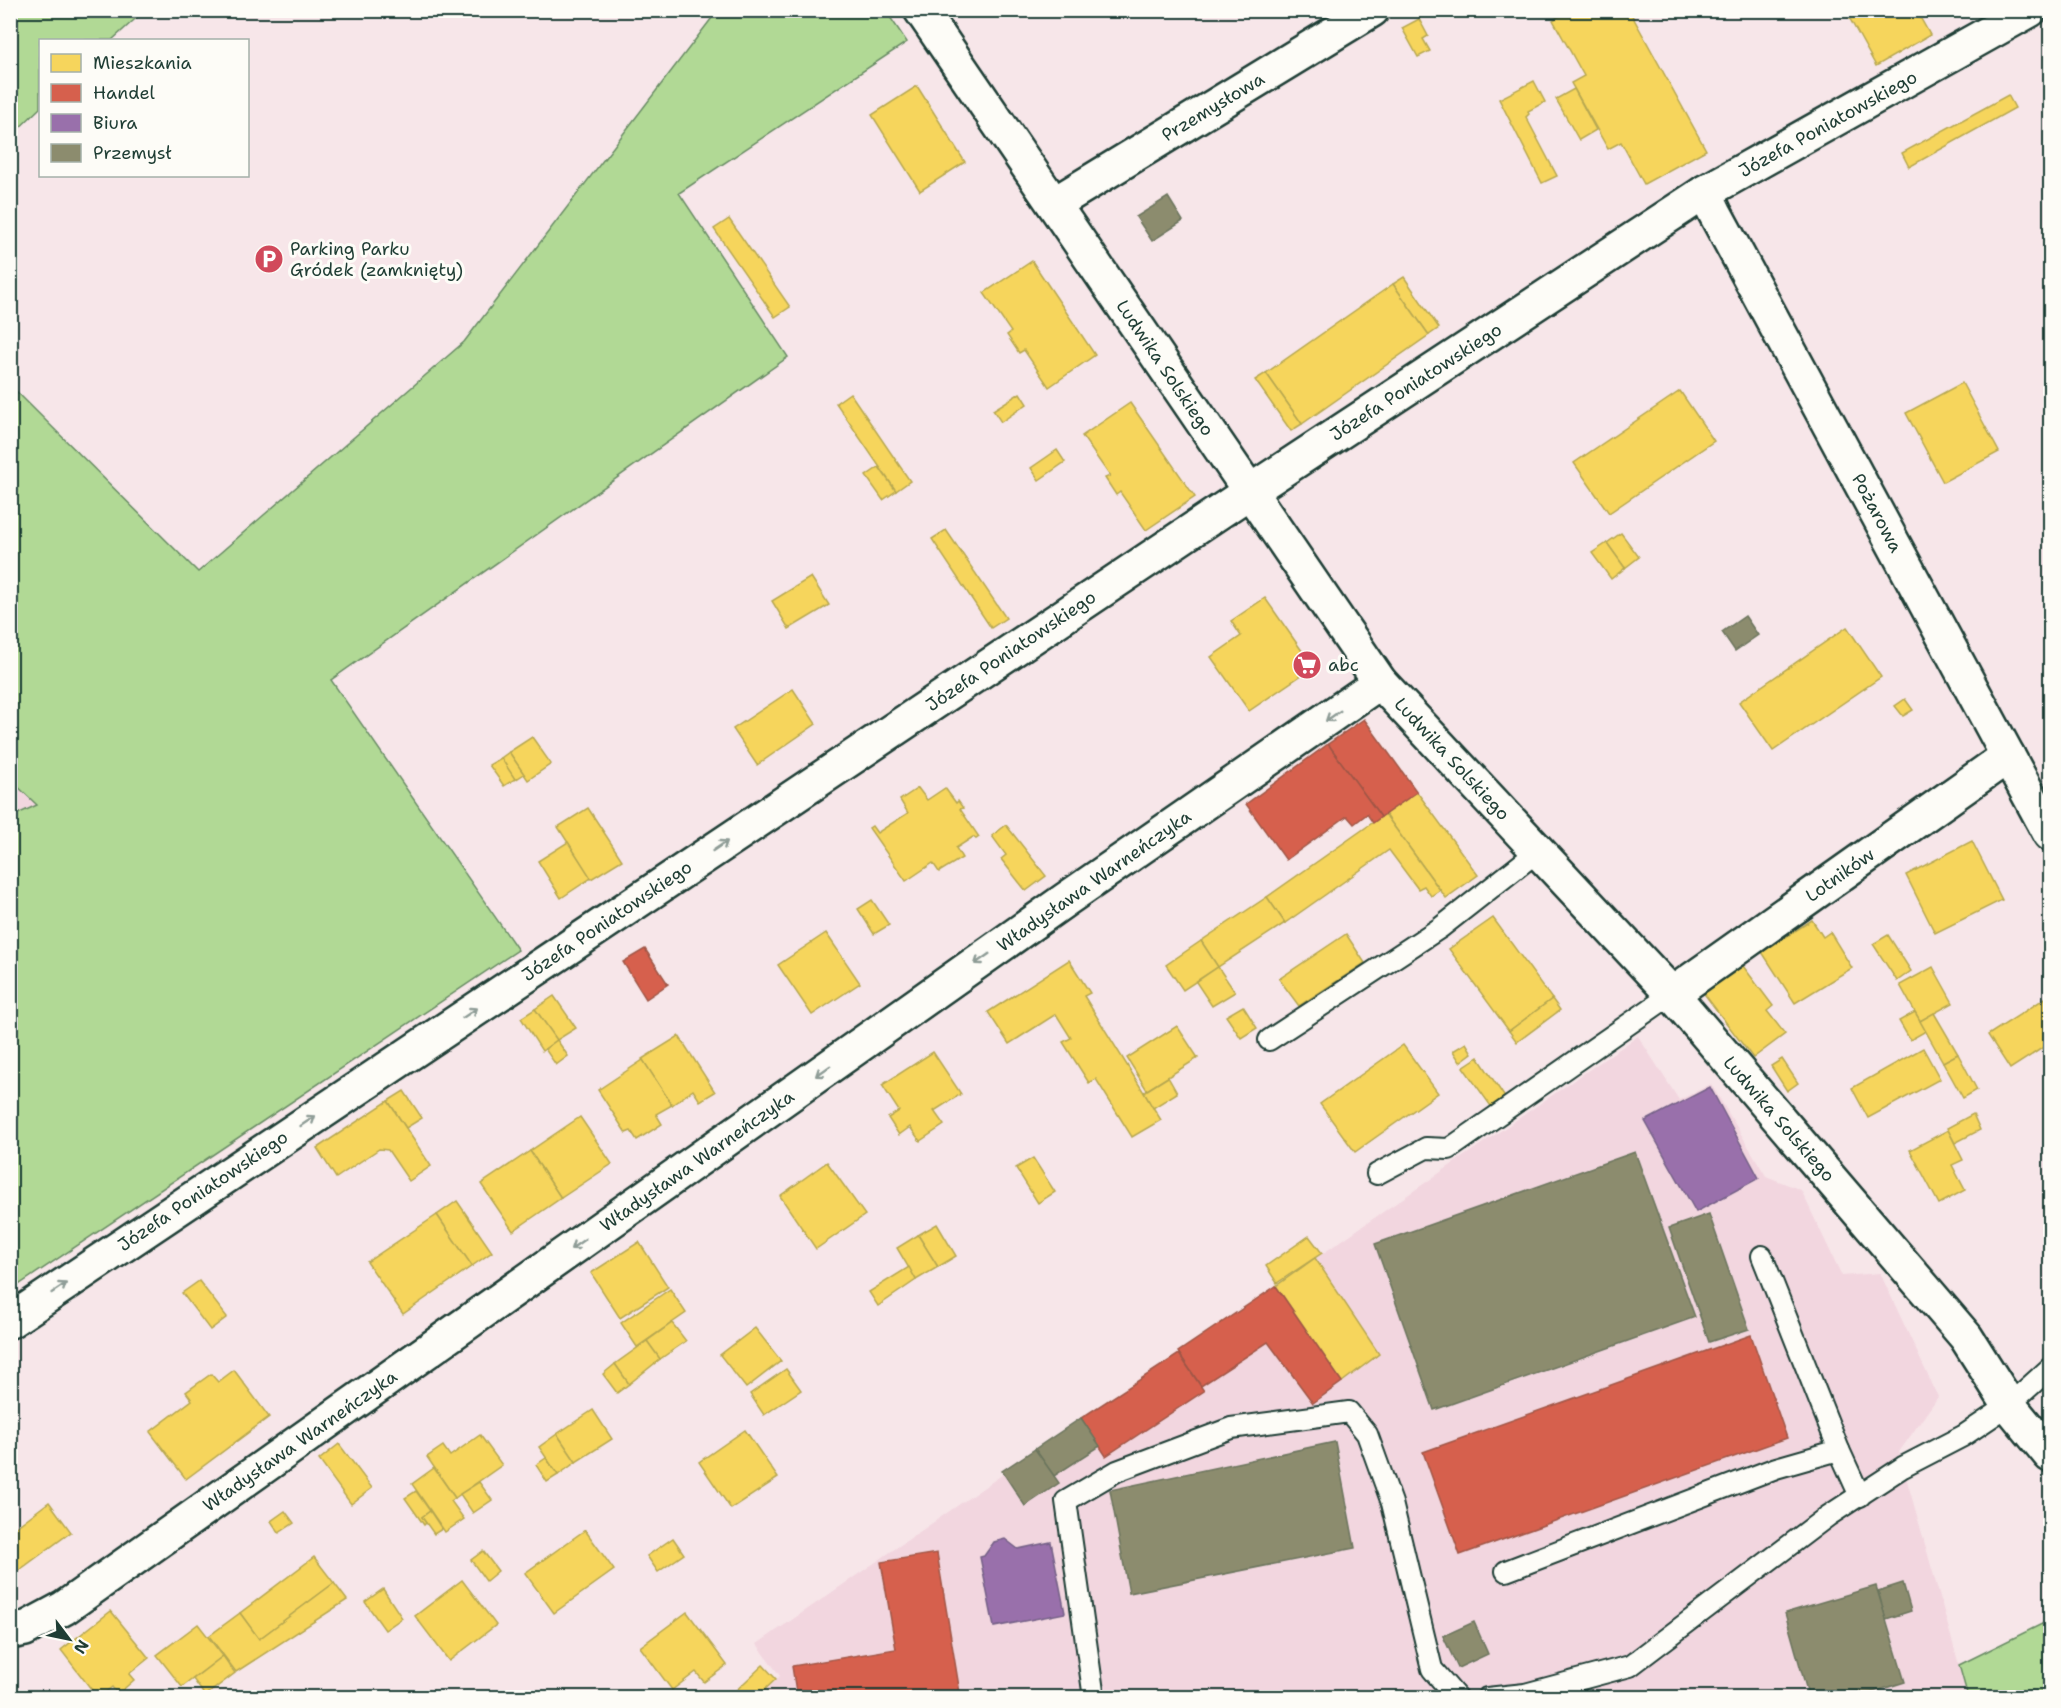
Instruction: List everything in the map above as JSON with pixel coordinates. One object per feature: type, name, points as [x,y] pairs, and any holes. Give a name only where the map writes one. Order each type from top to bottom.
[{"type":"street","name":"Ludwika Solskiego","points":[[921,10],[1380,682],[1672,994],[1966,1337],[2008,1405],[2050,1455]]},
{"type":"street","name":"Przemysłowa","points":[[1054,204],[1372,10]]},
{"type":"street","name":"Józefa Poniatowskiego","points":[[10,1321],[1249,492],[1705,192],[2030,10]]},
{"type":"street","name":"Pożarowa","points":[[1705,192],[2050,834]]},
{"type":"street","name":"Władysława Warneńczyka","points":[[10,1632],[25,1629],[64,1608],[1065,900],[1380,682]]},
{"type":"street","name":"Lotników","points":[[1672,994],[2008,756]]},
{"type":"lane","points":[[1269,1040],[1440,928],[1538,851]]},
{"type":"lane","points":[[1377,1174],[1426,1148],[1449,1149],[1672,994]]},
{"type":"lane","points":[[1762,1256],[1839,1450],[1860,1496]]},
{"type":"lane","points":[[1487,1698],[1525,1694],[1630,1666],[1828,1516],[1903,1467],[1963,1436],[2008,1405],[2050,1368]]},
{"type":"lane","points":[[1095,1698],[1066,1501],[1117,1471],[1231,1428],[1349,1412],[1367,1434],[1392,1503],[1432,1669],[1457,1698]]},
{"type":"lane","points":[[1506,1571],[1776,1468],[1839,1450]]},
{"type":"shaded area","points":[[10,780],[37,805],[11,817],[10,817]]},
{"type":"shaded area","points":[[1638,1036],[1679,1100],[1711,1084],[1766,1176],[1801,1190],[1842,1276],[1880,1273],[1938,1397],[1899,1452],[1968,1697],[757,1698],[780,1676],[757,1644]]},
{"type":"green space","points":[[11,10],[144,10],[113,39],[39,39],[39,109],[11,136]]},
{"type":"green space","points":[[718,10],[886,11],[907,42],[679,193],[788,357],[331,680],[518,950],[11,1290],[11,817],[37,805],[11,780],[11,386],[198,572],[464,342]]},
{"type":"green space","points":[[2050,1620],[2050,1697],[1968,1697],[1959,1665]]},
{"type":"building: Mieszkania","points":[[1442,10],[1457,10],[1446,17]]},
{"type":"building: Mieszkania","points":[[1569,10],[1629,10],[1706,150],[1644,184],[1621,142],[1608,149],[1571,83],[1584,76],[1553,20]]},
{"type":"building: Mieszkania","points":[[1845,10],[1916,10],[1930,35],[1876,66]]},
{"type":"building: Mieszkania","points":[[1419,19],[1428,36],[1423,39],[1430,51],[1418,57],[1402,28]]},
{"type":"building: Mieszkania","points":[[1534,81],[1545,102],[1528,111],[1529,114],[1526,117],[1557,176],[1542,183],[1499,99]]},
{"type":"building: Mieszkania","points":[[917,86],[965,162],[920,191],[872,115]]},
{"type":"building: Mieszkania","points":[[1574,89],[1596,130],[1579,140],[1556,99]]},
{"type":"building: Mieszkania","points":[[2008,95],[2015,108],[1909,167],[1902,153]]},
{"type":"building: Mieszkania","points":[[729,219],[790,307],[775,317],[714,229]]},
{"type":"building: Mieszkania","points":[[1032,261],[1095,355],[1049,387],[1024,350],[1019,353],[1007,335],[1011,332],[984,293]]},
{"type":"building: Mieszkania","points":[[1404,277],[1439,328],[1429,335],[1393,284]]},
{"type":"building: Mieszkania","points":[[1393,284],[1429,335],[1302,424],[1266,373]]},
{"type":"building: Mieszkania","points":[[1266,373],[1302,424],[1291,431],[1255,380]]},
{"type":"building: Mieszkania","points":[[1962,383],[1999,452],[1943,482],[1906,413]]},
{"type":"building: Mieszkania","points":[[1680,391],[1714,441],[1609,513],[1574,463]]},
{"type":"building: Mieszkania","points":[[850,393],[910,481],[896,491],[836,403]]},
{"type":"building: Mieszkania","points":[[1020,393],[1027,404],[1001,422],[993,410]]},
{"type":"building: Mieszkania","points":[[1130,403],[1195,497],[1146,530],[1120,492],[1116,495],[1105,478],[1110,476],[1082,436]]},
{"type":"building: Mieszkania","points":[[1057,450],[1065,462],[1039,480],[1031,468]]},
{"type":"building: Mieszkania","points":[[879,467],[896,491],[883,500],[866,476]]},
{"type":"building: Mieszkania","points":[[946,530],[1006,618],[991,628],[932,539]]},
{"type":"building: Mieszkania","points":[[1621,533],[1639,557],[1625,568],[1607,543]]},
{"type":"building: Mieszkania","points":[[1607,543],[1625,568],[1611,579],[1592,553]]},
{"type":"building: Mieszkania","points":[[811,577],[829,605],[789,629],[772,601]]},
{"type":"building: Mieszkania","points":[[1265,598],[1307,658],[1306,672],[1249,711],[1211,657],[1241,636],[1231,621]]},
{"type":"building: Mieszkania","points":[[1847,627],[1881,677],[1773,751],[1739,702]]},
{"type":"building: Mieszkania","points":[[793,689],[816,724],[757,765],[733,729]]},
{"type":"building: Mieszkania","points":[[1905,699],[1913,710],[1903,716],[1895,706]]},
{"type":"building: Mieszkania","points":[[532,737],[551,764],[528,780],[509,752]]},
{"type":"building: Mieszkania","points":[[509,752],[524,774],[515,780],[501,758]]},
{"type":"building: Mieszkania","points":[[501,758],[515,779],[504,786],[489,765]]},
{"type":"building: Mieszkania","points":[[918,788],[927,800],[945,788],[956,803],[958,801],[963,808],[960,809],[979,837],[976,839],[973,837],[956,848],[962,858],[939,872],[933,863],[906,881],[869,828],[872,826],[877,833],[908,813],[900,800]]},
{"type":"building: Mieszkania","points":[[1417,792],[1478,875],[1446,898],[1385,814]]},
{"type":"building: Mieszkania","points":[[588,808],[622,860],[591,879],[558,827]]},
{"type":"building: Mieszkania","points":[[1385,814],[1440,890],[1431,896],[1424,886],[1418,889],[1389,850],[1285,923],[1267,897]]},
{"type":"building: Mieszkania","points":[[1006,825],[1046,876],[1026,891],[1001,859],[1006,855],[992,836]]},
{"type":"building: Mieszkania","points":[[1972,841],[2002,900],[1935,933],[1906,875]]},
{"type":"building: Mieszkania","points":[[568,842],[591,878],[561,898],[538,861]]},
{"type":"building: Mieszkania","points":[[1267,897],[1285,923],[1218,967],[1201,941]]},
{"type":"building: Mieszkania","points":[[872,900],[889,925],[874,934],[858,909]]},
{"type":"building: Mieszkania","points":[[1493,918],[1552,999],[1509,1031],[1449,949]]},
{"type":"building: Mieszkania","points":[[1812,920],[1823,937],[1830,932],[1852,968],[1795,1003],[1762,952]]},
{"type":"building: Mieszkania","points":[[826,933],[860,983],[812,1015],[778,965]]},
{"type":"building: Mieszkania","points":[[1346,934],[1365,963],[1299,1006],[1279,979]]},
{"type":"building: Mieszkania","points":[[1888,935],[1911,971],[1897,981],[1873,944]]},
{"type":"building: Mieszkania","points":[[1201,941],[1218,967],[1183,990],[1166,965]]},
{"type":"building: Mieszkania","points":[[1069,960],[1090,993],[1084,996],[1161,1120],[1132,1137],[1096,1079],[1089,1083],[1063,1042],[1071,1038],[1056,1014],[1009,1044],[988,1012]]},
{"type":"building: Mieszkania","points":[[1740,962],[1773,1006],[1767,1011],[1785,1034],[1753,1058],[1702,991]]},
{"type":"building: Mieszkania","points":[[1218,967],[1235,992],[1212,1006],[1196,982]]},
{"type":"building: Mieszkania","points":[[1933,967],[1953,1003],[1920,1021],[1900,985]]},
{"type":"building: Mieszkania","points":[[2050,995],[2050,1043],[2010,1069],[1988,1035]]},
{"type":"building: Mieszkania","points":[[554,996],[576,1028],[557,1040],[535,1009]]},
{"type":"building: Mieszkania","points":[[1552,999],[1560,1010],[1517,1042],[1509,1031]]},
{"type":"building: Mieszkania","points":[[1243,1006],[1257,1028],[1241,1038],[1226,1016]]},
{"type":"building: Mieszkania","points":[[535,1009],[557,1040],[542,1051],[521,1018]]},
{"type":"building: Mieszkania","points":[[1915,1012],[1926,1031],[1910,1040],[1899,1021]]},
{"type":"building: Mieszkania","points":[[1934,1013],[1958,1054],[1943,1062],[1920,1021]]},
{"type":"building: Mieszkania","points":[[1177,1026],[1198,1058],[1147,1090],[1127,1058]]},
{"type":"building: Mieszkania","points":[[679,1036],[715,1092],[700,1101],[693,1090],[672,1105],[642,1059]]},
{"type":"building: Mieszkania","points":[[557,1040],[568,1056],[556,1065],[545,1049]]},
{"type":"building: Mieszkania","points":[[1466,1043],[1472,1053],[1460,1062],[1453,1051]]},
{"type":"building: Mieszkania","points":[[1403,1045],[1438,1093],[1355,1152],[1320,1104]]},
{"type":"building: Mieszkania","points":[[1923,1048],[1940,1079],[1868,1118],[1852,1088]]},
{"type":"building: Mieszkania","points":[[933,1052],[961,1094],[934,1111],[944,1125],[920,1141],[910,1127],[899,1135],[888,1118],[899,1111],[882,1085]]},
{"type":"building: Mieszkania","points":[[1958,1054],[1977,1090],[1963,1098],[1943,1062]]},
{"type":"building: Mieszkania","points":[[1478,1057],[1506,1099],[1493,1109],[1463,1067]]},
{"type":"building: Mieszkania","points":[[1782,1059],[1798,1083],[1787,1091],[1771,1066]]},
{"type":"building: Mieszkania","points":[[643,1060],[672,1105],[656,1114],[662,1124],[637,1140],[631,1131],[626,1133],[598,1090]]},
{"type":"building: Mieszkania","points":[[1168,1077],[1177,1093],[1153,1108],[1144,1092]]},
{"type":"building: Mieszkania","points":[[404,1091],[422,1118],[406,1128],[388,1101]]},
{"type":"building: Mieszkania","points":[[388,1101],[431,1166],[409,1181],[388,1150],[379,1149],[336,1178],[317,1148]]},
{"type":"building: Mieszkania","points":[[1973,1114],[1980,1130],[1955,1143],[1947,1128]]},
{"type":"building: Mieszkania","points":[[580,1117],[612,1164],[561,1198],[530,1151]]},
{"type":"building: Mieszkania","points":[[1948,1130],[1963,1160],[1952,1165],[1965,1190],[1939,1204],[1910,1150]]},
{"type":"building: Mieszkania","points":[[530,1151],[561,1198],[513,1231],[481,1184]]},
{"type":"building: Mieszkania","points":[[1033,1158],[1055,1192],[1038,1203],[1016,1168]]},
{"type":"building: Mieszkania","points":[[827,1162],[865,1215],[816,1249],[780,1196]]},
{"type":"building: Mieszkania","points":[[457,1201],[492,1252],[472,1266],[437,1215]]},
{"type":"building: Mieszkania","points":[[437,1215],[472,1266],[403,1314],[367,1262]]},
{"type":"building: Mieszkania","points":[[937,1224],[956,1256],[938,1267],[918,1235]]},
{"type":"building: Mieszkania","points":[[918,1235],[938,1267],[916,1280],[897,1248]]},
{"type":"building: Mieszkania","points":[[1309,1236],[1322,1253],[1277,1283],[1266,1266]]},
{"type":"building: Mieszkania","points":[[639,1242],[668,1287],[620,1318],[591,1273]]},
{"type":"building: Mieszkania","points":[[1315,1258],[1379,1354],[1342,1382],[1276,1286]]},
{"type":"building: Mieszkania","points":[[909,1267],[916,1280],[878,1306],[869,1292]]},
{"type":"building: Mieszkania","points":[[199,1281],[227,1317],[210,1330],[182,1293]]},
{"type":"building: Mieszkania","points":[[670,1289],[686,1313],[637,1347],[621,1323]]},
{"type":"building: Mieszkania","points":[[672,1323],[686,1341],[660,1359],[647,1341]]},
{"type":"building: Mieszkania","points":[[755,1328],[781,1361],[746,1388],[720,1355]]},
{"type":"building: Mieszkania","points":[[647,1341],[660,1359],[629,1384],[615,1364]]},
{"type":"building: Mieszkania","points":[[615,1364],[629,1384],[617,1393],[603,1374]]},
{"type":"building: Mieszkania","points":[[786,1369],[801,1390],[764,1415],[750,1394]]},
{"type":"building: Mieszkania","points":[[234,1370],[269,1417],[186,1479],[150,1432],[192,1400],[186,1392],[211,1374],[218,1382]]},
{"type":"building: Mieszkania","points":[[593,1410],[612,1439],[576,1462],[557,1434]]},
{"type":"building: Mieszkania","points":[[745,1430],[778,1478],[731,1509],[699,1462]]},
{"type":"building: Mieszkania","points":[[557,1434],[576,1462],[558,1475],[539,1447]]},
{"type":"building: Mieszkania","points":[[480,1435],[502,1465],[455,1498],[427,1457],[443,1446],[450,1456]]},
{"type":"building: Mieszkania","points":[[339,1444],[372,1488],[351,1504],[319,1460]]},
{"type":"building: Mieszkania","points":[[546,1458],[558,1475],[547,1482],[536,1465]]},
{"type":"building: Mieszkania","points":[[434,1468],[455,1498],[451,1501],[464,1519],[445,1532],[412,1484]]},
{"type":"building: Mieszkania","points":[[479,1482],[492,1500],[473,1513],[460,1494]]},
{"type":"building: Mieszkania","points":[[416,1491],[430,1511],[422,1517],[426,1523],[424,1525],[405,1498]]},
{"type":"building: Mieszkania","points":[[49,1502],[71,1532],[10,1577],[10,1519],[16,1527]]},
{"type":"building: Mieszkania","points":[[285,1511],[294,1523],[279,1533],[271,1521]]},
{"type":"building: Mieszkania","points":[[430,1511],[442,1529],[434,1534],[422,1517]]},
{"type":"building: Mieszkania","points":[[585,1530],[614,1570],[554,1613],[525,1573]]},
{"type":"building: Mieszkania","points":[[673,1538],[684,1554],[658,1572],[647,1556]]},
{"type":"building: Mieszkania","points":[[483,1551],[498,1571],[486,1581],[471,1560]]},
{"type":"building: Mieszkania","points":[[314,1557],[334,1583],[259,1639],[240,1613]]},
{"type":"building: Mieszkania","points":[[462,1580],[496,1625],[449,1661],[415,1616]]},
{"type":"building: Mieszkania","points":[[334,1583],[347,1600],[236,1672],[209,1636],[240,1613],[259,1639]]},
{"type":"building: Mieszkania","points":[[383,1589],[402,1618],[385,1630],[365,1602]]},
{"type":"building: Mieszkania","points":[[111,1611],[149,1658],[129,1674],[134,1680],[118,1694],[112,1687],[98,1698],[61,1650]]},
{"type":"building: Mieszkania","points":[[687,1612],[727,1665],[704,1682],[696,1672],[672,1690],[640,1647]]},
{"type":"building: Mieszkania","points":[[198,1624],[223,1656],[182,1687],[157,1655]]},
{"type":"building: Mieszkania","points":[[223,1656],[235,1673],[205,1696],[193,1679]]},
{"type":"building: Mieszkania","points":[[763,1665],[776,1679],[756,1698],[728,1698]]},
{"type":"building: Handel","points":[[1364,719],[1417,792],[1381,817],[1328,744]]},
{"type":"building: Handel","points":[[1328,744],[1381,817],[1373,823],[1367,814],[1354,824],[1347,816],[1286,860],[1246,804]]},
{"type":"building: Handel","points":[[645,949],[668,984],[646,999],[623,962]]},
{"type":"building: Handel","points":[[1276,1286],[1342,1382],[1313,1403],[1268,1342],[1201,1386],[1178,1352]]},
{"type":"building: Handel","points":[[1751,1335],[1787,1438],[1460,1555],[1423,1452]]},
{"type":"building: Handel","points":[[1179,1354],[1204,1391],[1106,1456],[1081,1418]]},
{"type":"building: Handel","points":[[937,1553],[960,1693],[934,1698],[797,1698],[792,1666],[896,1649],[881,1562]]},
{"type":"building: Biura","points":[[1710,1087],[1759,1178],[1696,1212],[1645,1121]]},
{"type":"building: Biura","points":[[1005,1539],[1018,1549],[1051,1542],[1065,1613],[994,1627],[980,1557],[984,1556],[994,1542]]},
{"type":"building: Przemysł","points":[[1168,197],[1183,221],[1152,241],[1136,217]]},
{"type":"building: Przemysł","points":[[1745,616],[1758,635],[1735,651],[1722,632]]},
{"type":"building: Przemysł","points":[[1635,1152],[1695,1317],[1434,1410],[1375,1244]]},
{"type":"building: Przemysł","points":[[1709,1214],[1749,1329],[1709,1342],[1669,1228]]},
{"type":"building: Przemysł","points":[[1081,1418],[1100,1446],[1054,1476],[1035,1449]]},
{"type":"building: Przemysł","points":[[1335,1442],[1355,1548],[1129,1593],[1110,1490]]},
{"type":"building: Przemysł","points":[[1035,1449],[1059,1483],[1025,1506],[1002,1471]]},
{"type":"building: Przemysł","points":[[1903,1583],[1911,1611],[1886,1619],[1878,1591]]},
{"type":"building: Przemysł","points":[[1876,1586],[1905,1682],[1854,1698],[1809,1698],[1785,1613]]},
{"type":"building: Przemysł","points":[[1474,1622],[1488,1654],[1458,1668],[1443,1636]]},
{"type":"place","name":"Parking Parku Gródek (zamknięty)","points":[[269,259]]},
{"type":"place","name":"abc","points":[[1307,665]]}]
